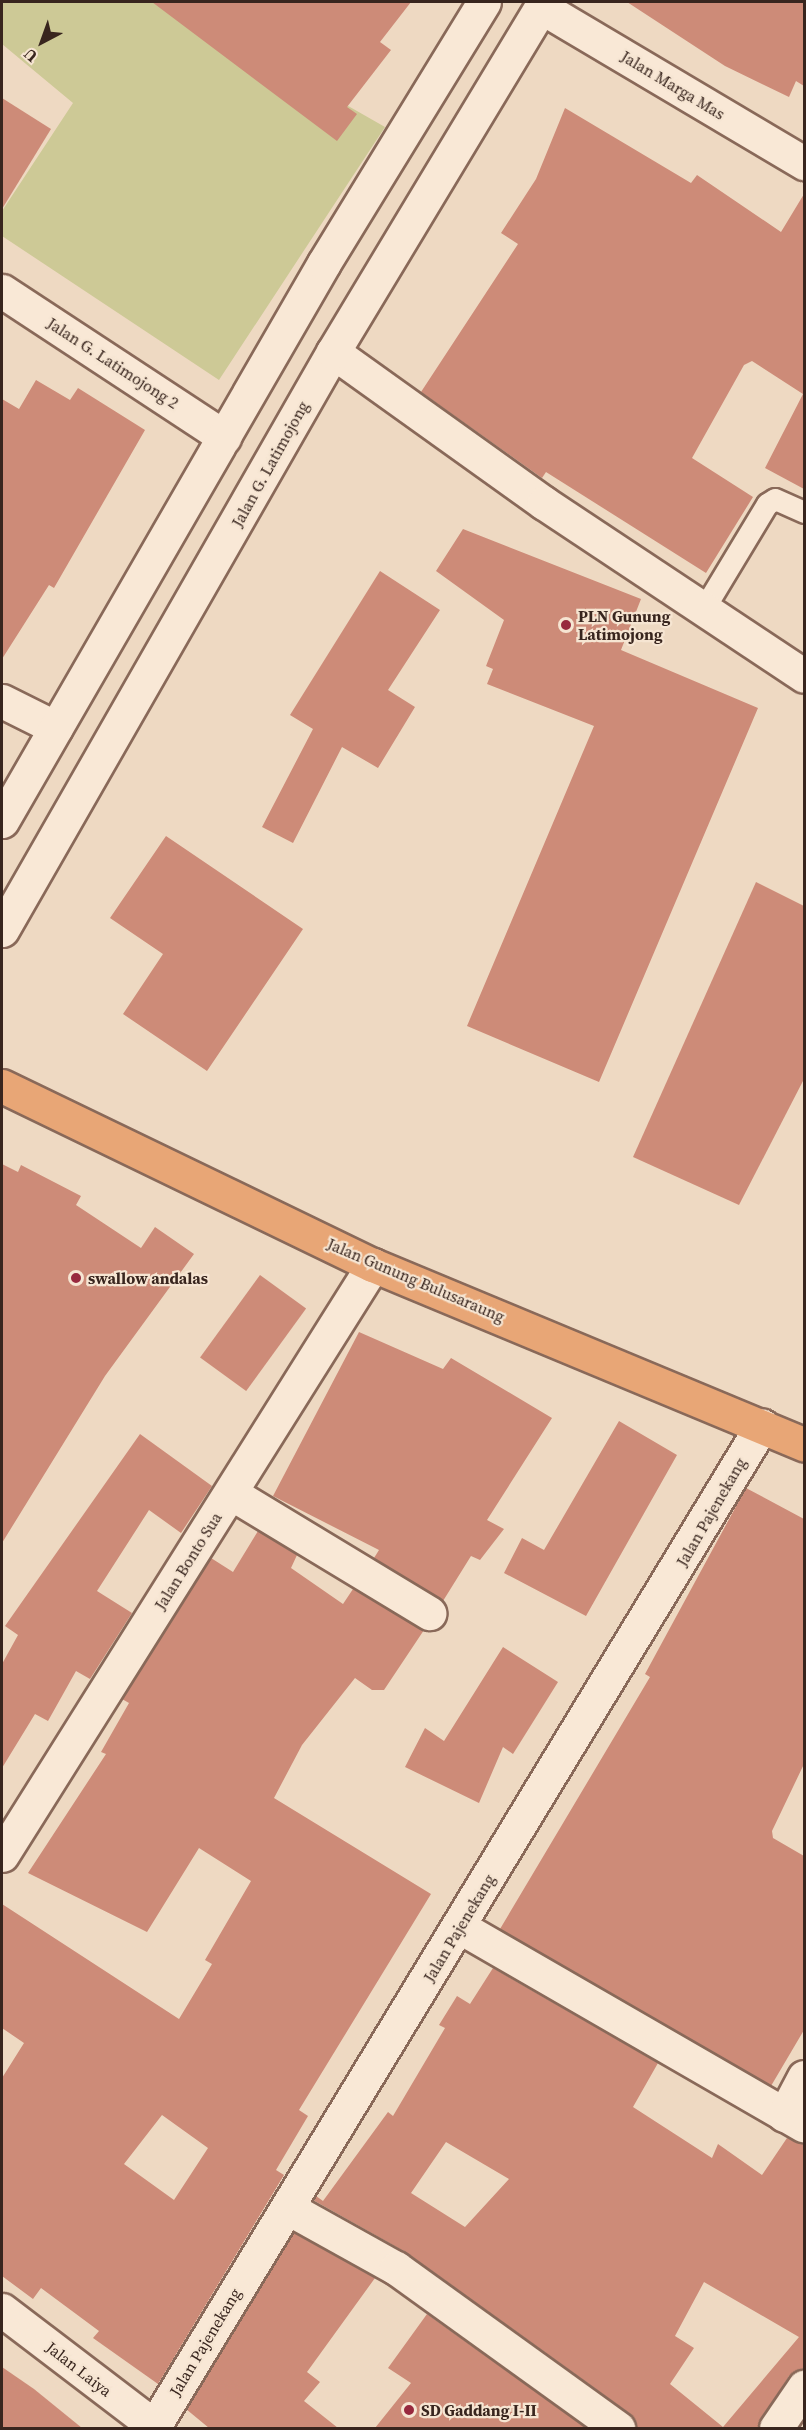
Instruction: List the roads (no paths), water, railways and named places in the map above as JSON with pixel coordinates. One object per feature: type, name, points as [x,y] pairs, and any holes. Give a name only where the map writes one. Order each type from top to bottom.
[{"type":"highway","name":"Jalan Gunung Bulusaraung","points":[[2,1086],[373,1265],[804,1444]]},
{"type":"street","points":[[2,821],[224,437],[484,2]]},
{"type":"street","name":"Jalan Marga Mas","points":[[538,3],[804,163]]},
{"type":"street","name":"Jalan G. Latimojong","points":[[2,930],[333,352],[538,3]]},
{"type":"street","name":"Jalan G. Latimojong 2","points":[[2,291],[224,437]]},
{"type":"street","points":[[333,352],[703,610],[804,676]]},
{"type":"street","points":[[2,701],[56,729]]},
{"type":"street","name":"Jalan Bonto Sua","points":[[2,1855],[373,1265]]},
{"type":"street","name":"Jalan Pajenekang","points":[[155,2428],[762,1425]]},
{"type":"street","points":[[231,1493],[429,1613]]},
{"type":"street","points":[[459,1927],[794,2120],[804,2077]]},
{"type":"street","points":[[288,2208],[396,2268],[618,2428]]},
{"type":"street","name":"Jalan Laiya","points":[[2,2310],[155,2428]]},
{"type":"street","points":[[776,2428],[804,2387]]},
{"type":"lane","points":[[703,610],[767,504],[775,499],[804,512]]},
{"type":"place","name":"PLN Gunung Latimojong","points":[[566,625]]},
{"type":"place","name":"swallow andalas","points":[[76,1278]]},
{"type":"place","name":"SD Gaddang I-II","points":[[409,2410]]}]
